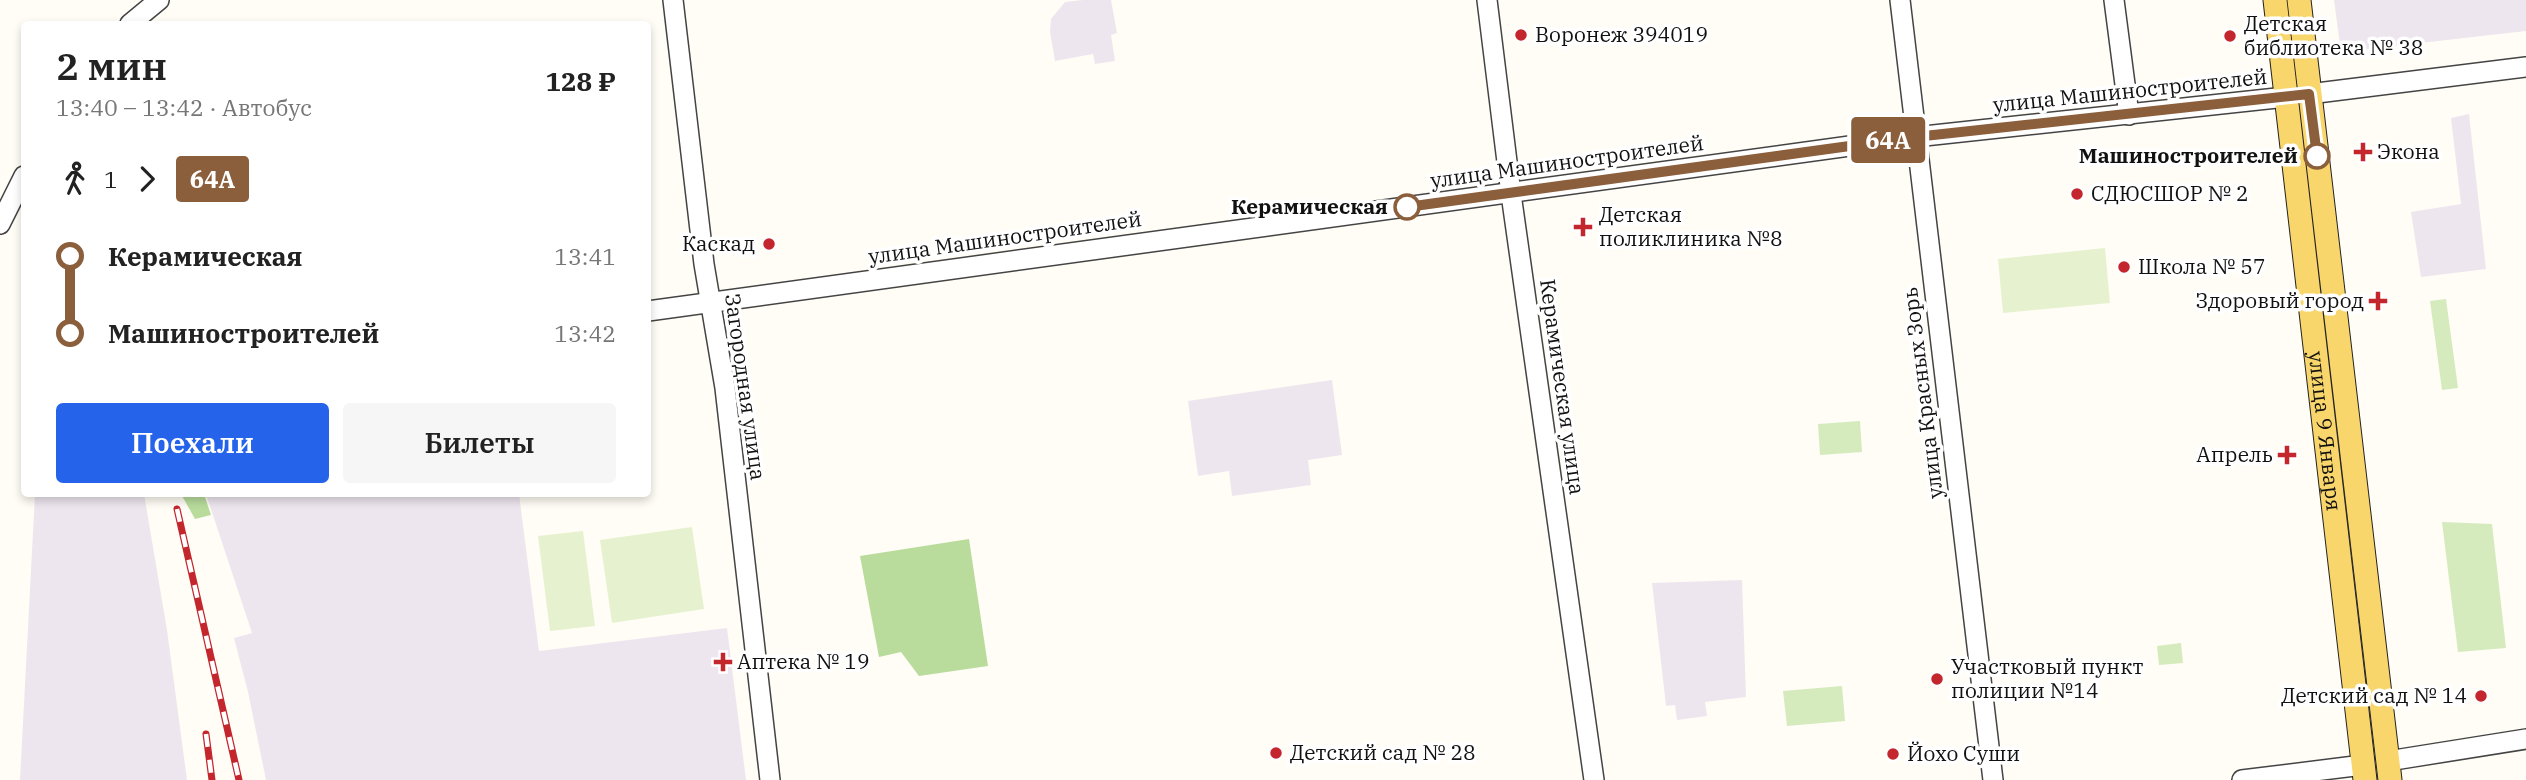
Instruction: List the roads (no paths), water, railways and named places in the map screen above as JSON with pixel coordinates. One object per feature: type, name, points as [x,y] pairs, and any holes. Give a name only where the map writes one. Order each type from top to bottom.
[{"type":"main road","name":"улица 9 Января","points":[[2275,0],[2364,772]]},
{"type":"main road","name":"улица 9 Января","points":[[2299,0],[2389,771]]},
{"type":"main road","points":[[2286,97],[2309,94]]},
{"type":"main road","points":[[2364,772],[2389,771]]},
{"type":"street","points":[[134,21],[159,0]]},
{"type":"street","name":"Загородная улица","points":[[673,0],[691,160],[725,388],[770,780]]},
{"type":"street","name":"Керамическая улица","points":[[1488,0],[1511,194],[1594,780]]},
{"type":"street","name":"улица Красных Зорь","points":[[1900,0],[1993,780]]},
{"type":"street","points":[[2114,0],[2129,115]]},
{"type":"street","points":[[2309,94],[2526,67]]},
{"type":"street","name":"улица Машиностроителей","points":[[651,311],[1915,137],[2286,97]]},
{"type":"street","points":[[0,224],[16,185]]},
{"type":"street","points":[[2389,771],[2526,739]]},
{"type":"street","points":[[2242,780],[2364,772]]},
{"type":"railway","points":[[177,509],[239,780]]},
{"type":"railway","points":[[206,734],[212,780]]},
{"type":"place","name":"Воронеж 394019","points":[[1521,35]]},
{"type":"place","name":"Детская библиотека № 38","points":[[2230,36]]},
{"type":"place","name":"Экона","points":[[2363,152]]},
{"type":"place","name":"Машиностроителей","points":[[2317,156]]},
{"type":"place","name":"СДЮСШОР № 2","points":[[2077,194]]},
{"type":"place","name":"Керамическая","points":[[1407,207]]},
{"type":"place","name":"Детская поликлиника №8","points":[[1583,227]]},
{"type":"place","name":"Каскад","points":[[769,244]]},
{"type":"place","name":"Школа № 57","points":[[2124,267]]},
{"type":"place","name":"Здоровый город","points":[[2378,301]]},
{"type":"place","name":"Апрель","points":[[2287,455]]},
{"type":"place","name":"Аптека № 19","points":[[723,662]]},
{"type":"place","name":"Участковый пункт полиции №14","points":[[1937,679]]},
{"type":"place","name":"Детский сад № 14","points":[[2481,696]]},
{"type":"place","name":"Детский сад № 28","points":[[1276,753]]},
{"type":"place","name":"Йохо Суши","points":[[1893,754]]}]
